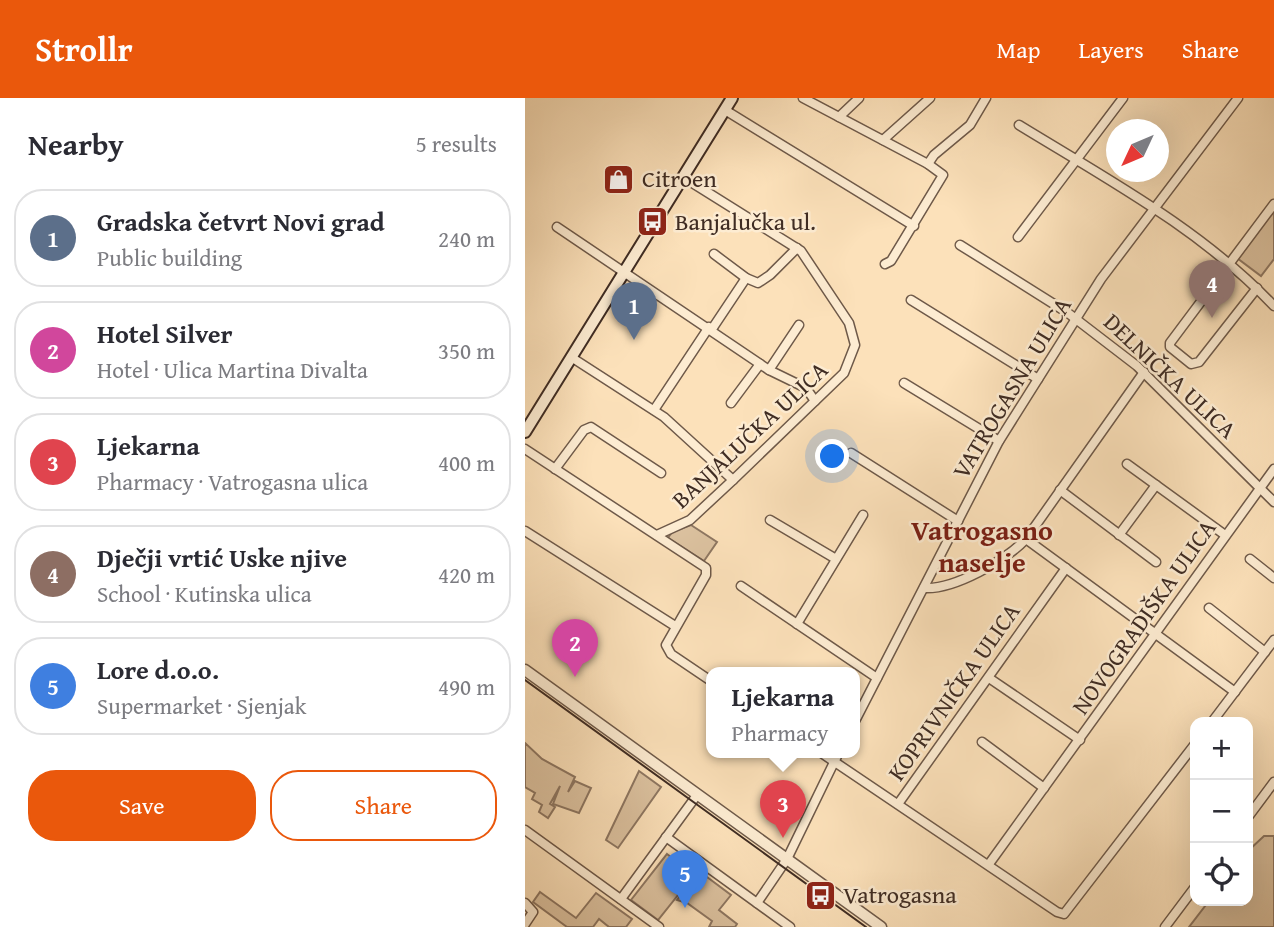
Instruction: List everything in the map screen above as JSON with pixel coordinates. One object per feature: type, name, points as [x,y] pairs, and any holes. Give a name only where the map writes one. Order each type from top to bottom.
[{"type":"main road","points":[[525,432],[732,98]]},
{"type":"street","points":[[803,98],[928,164],[943,175],[914,226],[891,261],[885,264]]},
{"type":"street","points":[[839,117],[859,98]]},
{"type":"street","points":[[883,141],[930,98]]},
{"type":"street","points":[[928,164],[970,125],[986,98]]},
{"type":"street","points":[[1018,237],[1122,98]]},
{"type":"street","name":"VATROGASNA ULICA","points":[[860,711],[999,441],[1076,318],[1154,208],[1238,98]]},
{"type":"street","points":[[725,110],[914,226]]},
{"type":"street","points":[[1019,125],[1154,208],[1229,264],[1274,306]]},
{"type":"street","name":"BANJALUČKA ULICA","points":[[657,535],[690,520],[815,401],[848,368],[855,340],[849,323],[797,248],[683,177]]},
{"type":"street","points":[[1257,288],[1199,362],[1191,364],[1174,351],[1170,343],[1274,204]]},
{"type":"street","points":[[557,227],[769,370],[806,388],[815,401]]},
{"type":"street","name":"DELNIČKA ULICA","points":[[960,245],[1076,318],[1144,372],[1274,502]]},
{"type":"street","points":[[714,254],[746,278],[758,283],[797,248]]},
{"type":"street","points":[[654,410],[746,278]]},
{"type":"street","points":[[912,300],[1038,379]]},
{"type":"street","points":[[769,370],[799,325]]},
{"type":"street","points":[[571,358],[654,410],[733,481]]},
{"type":"street","points":[[731,403],[760,364]]},
{"type":"street","points":[[924,588],[945,585],[987,568],[1026,539],[1144,372]]},
{"type":"street","points":[[904,383],[999,441]]},
{"type":"street","points":[[555,469],[584,429],[591,427],[661,473]]},
{"type":"street","name":"BANJALUČKA ULICA","points":[[525,449],[706,568],[706,575],[675,626]]},
{"type":"street","points":[[851,453],[958,521]]},
{"type":"street","points":[[1127,464],[1225,535]]},
{"type":"street","name":"NOVOGRADIŠKA ULICA","points":[[989,864],[1274,469]]},
{"type":"street","points":[[1119,535],[1156,485]]},
{"type":"street","points":[[1060,491],[1156,562]]},
{"type":"street","points":[[797,624],[863,515]]},
{"type":"street","points":[[770,520],[836,559]]},
{"type":"street","points":[[525,531],[675,626],[666,645],[671,654],[706,678]]},
{"type":"street","points":[[1026,539],[1235,692]]},
{"type":"street","points":[[1249,559],[1274,578]]},
{"type":"street","name":"KOPRIVNIČKA ULICA","points":[[898,804],[1066,568]]},
{"type":"street","points":[[741,586],[877,678]]},
{"type":"street","points":[[1209,608],[1265,652]]},
{"type":"street","points":[[1216,717],[1274,640]]},
{"type":"street","points":[[525,670],[881,927]]},
{"type":"street","points":[[989,678],[1080,740]]},
{"type":"street","points":[[982,743],[1044,788]]},
{"type":"street","points":[[828,758],[1057,912],[1064,914],[1190,750]]},
{"type":"street","points":[[757,903],[787,859],[836,758]]},
{"type":"street","points":[[1253,810],[1274,782]]},
{"type":"street","points":[[621,899],[697,795]]},
{"type":"street","points":[[526,843],[529,833],[659,927]]},
{"type":"street","points":[[666,837],[790,927]]},
{"type":"street","points":[[1165,927],[1190,894]]},
{"type":"street","points":[[525,902],[533,912],[525,924]]},
{"type":"shaded area","points":[[1274,209],[1274,259],[1261,276],[1237,258]]},
{"type":"shaded area","points":[[691,525],[717,542],[704,561],[668,538],[672,532]]},
{"type":"shaded area","points":[[525,743],[542,759],[575,777],[568,792],[575,781],[591,788],[579,813],[553,804],[560,786],[550,804],[555,807],[548,818],[539,812],[542,805],[532,799],[535,793],[525,787]]},
{"type":"shaded area","points":[[639,771],[661,787],[618,848],[606,840]]},
{"type":"shaded area","points":[[1264,836],[1274,836],[1274,927],[1189,927],[1205,906],[1253,906],[1253,846]]},
{"type":"shaded area","points":[[667,854],[694,875],[658,920],[631,900]]},
{"type":"shaded area","points":[[699,871],[731,895],[719,910],[737,924],[735,927],[709,927],[712,921],[687,903],[677,900]]},
{"type":"shaded area","points":[[540,892],[576,918],[596,893],[632,919],[626,927],[609,927],[599,919],[593,927],[567,927],[533,902]]},
{"type":"tram line","points":[[525,680],[866,927]]},
{"type":"place","name":"Citroen","points":[[619,179]]},
{"type":"place","name":"Banjalučka ul.","points":[[652,222]]},
{"type":"place","name":"Dječji vrtić Uske njive","points":[[1212,318]]},
{"type":"place","name":"Gradska četvrt Novi grad","points":[[634,340]]},
{"type":"place","name":"Hotel Silver","points":[[575,677]]},
{"type":"place","name":"Ljekarna","points":[[783,838]]},
{"type":"place","name":"Vatrogasna","points":[[820,895]]},
{"type":"place","name":"Lore d.o.o.","points":[[685,908]]},
{"type":"district","name":"Vatrogasno naselje","points":[[982,546]]}]
